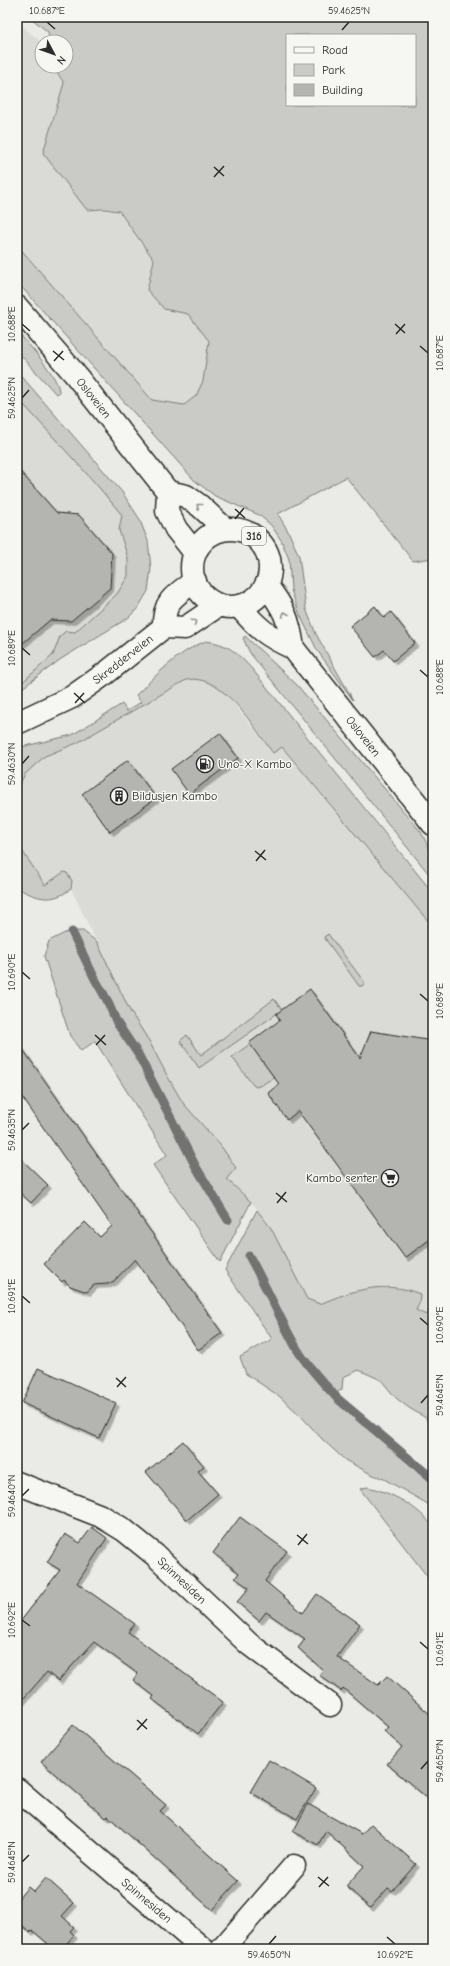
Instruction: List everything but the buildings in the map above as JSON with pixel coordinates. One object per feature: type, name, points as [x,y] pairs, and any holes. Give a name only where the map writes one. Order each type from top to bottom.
[{"type":"street","name":"Osloveien","points":[[17,307],[74,373],[168,492]]},
{"type":"street","name":"316","points":[[168,492],[186,496],[200,506],[225,529]]},
{"type":"street","points":[[168,492],[167,511],[176,529],[195,553],[193,562],[195,581],[200,591],[208,599],[229,605],[255,598],[266,585],[281,604],[290,625],[293,648]]},
{"type":"street","name":"316","points":[[195,553],[202,542],[213,534],[225,529],[235,529],[246,532],[262,544],[268,554],[270,575],[266,585]]},
{"type":"street","name":"Skredderveien","points":[[164,628],[164,614],[171,598],[195,581]]},
{"type":"street","name":"Osloveien","points":[[229,605],[271,638],[293,648],[433,824]]},
{"type":"street","name":"Skredderveien","points":[[17,723],[72,697],[106,673],[164,628],[185,628],[229,605]]},
{"type":"street","name":"Spinnesiden","points":[[17,1483],[101,1516],[124,1530],[155,1555],[249,1644],[330,1705]]},
{"type":"street","name":"Spinnesiden","points":[[17,1789],[203,1949]]},
{"type":"street","points":[[222,1949],[294,1866]]},
{"type":"shaded area","points":[[17,22],[34,36],[34,74],[58,74],[64,83],[56,113],[87,210],[119,211],[154,260],[164,309],[188,314],[210,341],[203,381],[196,396],[184,405],[152,400],[17,245]]},
{"type":"shaded area","points":[[17,371],[122,492],[139,518],[148,541],[151,568],[148,591],[138,608],[128,618],[61,659],[17,692]]},
{"type":"shaded area","points":[[194,678],[208,682],[223,690],[273,753],[281,747],[433,927],[433,1311],[431,1310],[426,1315],[415,1310],[419,1303],[419,1294],[400,1288],[386,1286],[363,1289],[320,1304],[307,1299],[271,1228],[255,1206],[228,1180],[228,1177],[236,1168],[234,1164],[221,1146],[183,1103],[130,1011],[71,889],[73,884],[64,872],[45,885],[17,843],[17,789],[20,781],[29,769],[45,756],[77,743],[186,680]]},
{"type":"green space","points":[[30,17],[433,17],[433,558],[413,561],[346,477],[278,514],[289,533],[299,556],[306,609],[316,634],[353,700],[317,650],[300,615],[291,590],[289,559],[281,540],[271,525],[259,515],[215,496],[194,480],[17,282],[17,245],[152,400],[184,405],[196,396],[203,381],[209,341],[188,314],[164,309],[147,290],[154,260],[119,211],[104,209],[87,210],[43,153],[64,83],[58,74],[74,74],[74,34],[48,34],[48,32]]},
{"type":"green space","points":[[17,331],[49,370],[55,379],[59,393],[56,394],[17,351]]},
{"type":"green space","points":[[17,371],[122,492],[139,518],[148,541],[151,568],[148,591],[138,608],[128,618],[61,659],[17,692],[17,687],[53,655],[60,636],[66,631],[75,632],[117,594],[128,576],[128,558],[119,530],[122,515],[25,406],[17,413]]},
{"type":"green space","points":[[245,636],[297,685],[421,832],[433,856],[433,879],[250,653],[243,638]]},
{"type":"green space","points":[[206,641],[221,644],[232,650],[252,669],[433,893],[433,927],[282,747],[273,753],[236,704],[212,685],[199,680],[186,680],[77,743],[45,756],[25,774],[17,789],[17,748],[72,735],[122,704],[127,711],[141,702],[136,695],[168,664],[186,651]]},
{"type":"green space","points":[[17,843],[45,885],[64,872],[67,873],[72,881],[71,889],[58,896],[45,898],[19,889],[17,887]]},
{"type":"green space","points":[[83,931],[97,942],[130,1011],[149,1041],[183,1103],[221,1146],[236,1168],[228,1177],[228,1180],[251,1202],[220,1262],[153,1165],[167,1155],[95,1041],[81,1051],[70,1036],[44,956],[49,941],[65,933]]},
{"type":"green space","points":[[328,934],[365,983],[362,986],[359,986],[324,937]]},
{"type":"green space","points":[[274,999],[282,1010],[199,1068],[180,1041],[187,1035],[201,1055]]},
{"type":"green space","points":[[250,1044],[274,1077],[256,1087],[232,1057]]},
{"type":"green space","points":[[257,1210],[271,1228],[307,1299],[320,1304],[369,1288],[395,1288],[420,1294],[419,1304],[416,1310],[426,1315],[431,1310],[433,1311],[433,1434],[426,1418],[396,1398],[381,1380],[359,1370],[343,1377],[342,1389],[337,1393],[335,1401],[433,1484],[433,1507],[384,1479],[345,1460],[279,1396],[246,1374],[240,1357],[272,1339],[225,1270]]},
{"type":"green space","points":[[367,1487],[376,1489],[404,1501],[420,1513],[433,1527],[433,1584],[360,1489]]},
{"type":"waterway","points":[[72,932],[107,1000],[117,1023],[138,1054],[196,1167],[228,1220]]},
{"type":"waterway","points":[[249,1256],[297,1349],[311,1369],[338,1399],[433,1479]]},
{"type":"place","name":"Uno-X Kambo","points":[[205,764]]},
{"type":"place","name":"Bildusjen Kambo","points":[[119,796]]},
{"type":"place","name":"Kambo senter","points":[[390,1178]]}]
